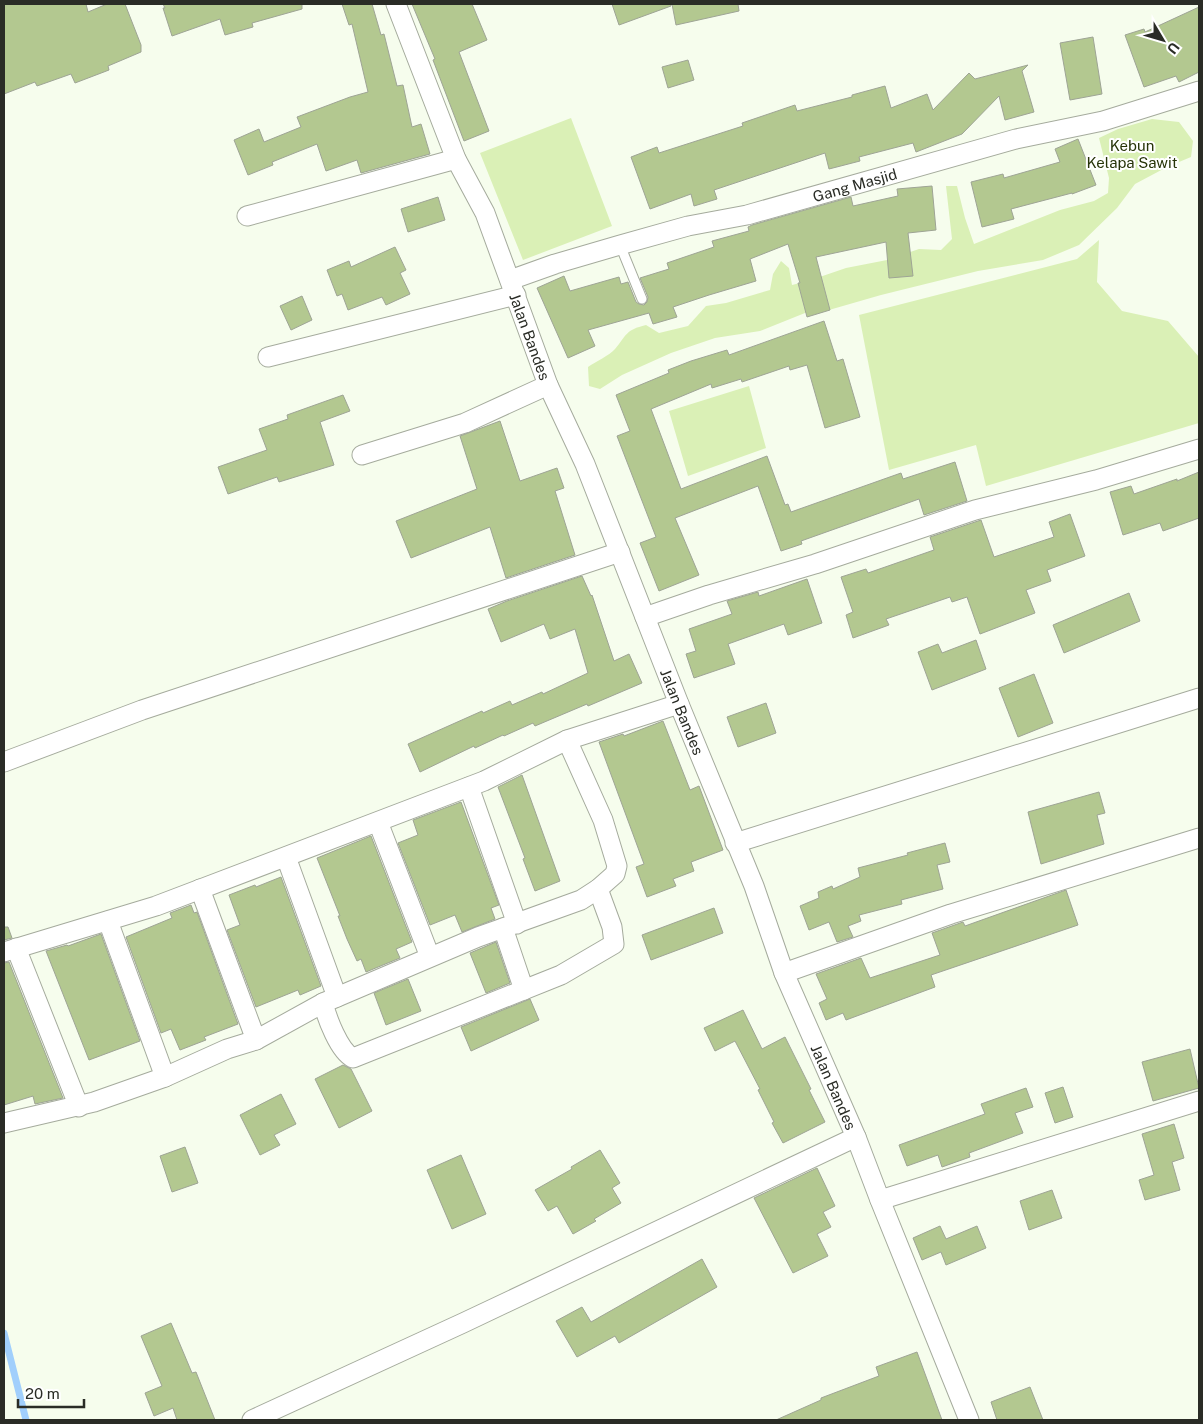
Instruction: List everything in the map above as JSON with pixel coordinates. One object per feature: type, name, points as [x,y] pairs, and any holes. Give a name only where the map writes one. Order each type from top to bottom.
[{"type":"street","name":"Jalan Bandes","points":[[396,4],[456,159],[485,214],[548,385],[585,464],[679,704],[754,886],[784,973],[856,1137],[969,1420]]},
{"type":"street","name":"Gang Masjid","points":[[268,356],[513,287],[554,264],[620,245],[688,226],[747,215],[1016,139],[1103,121],[1199,91]]},
{"type":"street","points":[[247,216],[456,159]]},
{"type":"street","points":[[362,455],[465,423],[548,385]]},
{"type":"street","points":[[645,617],[709,595],[815,564],[975,510],[1096,480],[1199,449]]},
{"type":"street","points":[[4,762],[142,710],[620,552]]},
{"type":"street","points":[[735,843],[1199,698]]},
{"type":"street","points":[[79,1107],[10,950],[156,906],[469,787],[567,740],[679,704]]},
{"type":"street","points":[[4,1123],[79,1107],[165,1077],[228,1049],[256,1040],[330,1000],[478,937],[581,900],[598,889],[615,874],[617,866],[603,820],[567,740]]},
{"type":"street","points":[[469,787],[510,926],[524,990]]},
{"type":"street","points":[[378,822],[430,957]]},
{"type":"street","points":[[784,973],[951,914],[1199,838]]},
{"type":"street","points":[[286,857],[330,1000],[340,1046],[353,1058],[561,975],[614,944],[612,927],[598,889]]},
{"type":"street","points":[[200,889],[256,1040]]},
{"type":"street","points":[[108,921],[165,1077]]},
{"type":"street","points":[[880,1200],[1199,1100]]},
{"type":"street","points":[[252,1420],[472,1319],[856,1137]]},
{"type":"lane","points":[[620,245],[642,299]]},
{"type":"green space","points":[[571,118],[612,226],[523,260],[480,153]]},
{"type":"green space","name":"Kebun Kelapa Sawit","points":[[1152,119],[1179,122],[1193,141],[1191,157],[1135,184],[1117,208],[1079,245],[1043,260],[978,271],[829,310],[805,313],[760,331],[715,338],[671,353],[622,375],[600,389],[589,386],[588,367],[613,351],[630,331],[646,325],[659,333],[688,326],[706,306],[726,303],[770,290],[773,274],[781,261],[789,268],[792,285],[846,268],[887,260],[919,249],[941,250],[952,239],[946,186],[957,186],[974,244],[1060,210],[1094,201],[1108,193],[1109,178],[1099,138],[1118,129]]},
{"type":"green space","points":[[1099,240],[1097,282],[1122,311],[1168,321],[1199,357],[1199,423],[986,486],[976,445],[889,470],[859,315],[1077,259]]},
{"type":"green space","points":[[749,386],[766,448],[688,476],[669,411]]},
{"type":"building","points":[[4,4],[86,4],[88,12],[107,4],[125,4],[141,45],[141,52],[108,66],[109,70],[75,83],[71,74],[37,86],[35,82],[4,94]]},
{"type":"building","points":[[163,4],[302,4],[302,9],[252,23],[253,27],[225,35],[220,19],[172,36]]},
{"type":"building","points":[[342,4],[372,4],[381,35],[384,34],[397,86],[403,85],[412,127],[421,124],[430,154],[361,173],[357,160],[326,171],[317,144],[272,162],[273,165],[248,175],[234,140],[259,129],[264,142],[301,127],[297,117],[368,92],[352,24],[349,25]]},
{"type":"building","points":[[412,4],[472,4],[487,40],[459,52],[489,131],[464,141],[433,60],[435,59]]},
{"type":"building","points":[[612,4],[671,4],[671,6],[619,25]]},
{"type":"building","points":[[672,4],[738,4],[739,11],[676,25]]},
{"type":"building","points":[[1199,7],[1199,72],[1179,82],[1176,76],[1144,87],[1125,35],[1144,29],[1145,32]]},
{"type":"building","points":[[1093,37],[1102,94],[1070,100],[1060,43]]},
{"type":"building","points":[[688,60],[694,80],[668,88],[662,67]]},
{"type":"building","points":[[1028,65],[1022,71],[1034,112],[1005,120],[999,96],[962,134],[916,152],[913,143],[859,157],[860,161],[829,169],[825,153],[714,190],[717,199],[694,206],[691,194],[650,209],[631,157],[657,147],[659,153],[743,126],[742,123],[795,105],[797,111],[852,97],[852,95],[885,86],[891,108],[927,94],[933,110],[969,73],[975,79]]},
{"type":"building","points":[[1078,139],[1096,185],[1072,194],[1011,209],[1014,219],[982,227],[971,182],[1003,174],[1004,178],[1060,162],[1055,149]]},
{"type":"building","points":[[932,186],[936,230],[908,233],[913,276],[889,278],[886,242],[816,257],[830,310],[807,317],[798,283],[800,283],[788,244],[750,259],[756,281],[673,307],[677,317],[653,324],[649,313],[588,330],[595,346],[568,358],[537,288],[564,276],[570,291],[619,277],[621,284],[628,282],[636,302],[644,305],[648,297],[640,278],[669,269],[667,263],[714,247],[712,241],[749,231],[748,227],[752,225],[851,197],[853,206],[898,196],[897,189]]},
{"type":"building","points":[[438,197],[445,220],[408,232],[401,209]]},
{"type":"building","points":[[395,247],[406,270],[400,273],[410,294],[386,305],[382,297],[348,310],[342,294],[337,296],[327,270],[349,261],[351,267]]},
{"type":"building","points":[[302,296],[312,320],[291,330],[280,306]]},
{"type":"building","points":[[824,321],[837,361],[843,359],[860,417],[825,428],[807,365],[790,370],[789,366],[742,382],[741,379],[712,388],[711,384],[651,409],[681,489],[767,456],[785,505],[788,504],[791,512],[901,473],[903,479],[955,462],[967,501],[924,515],[919,499],[801,541],[802,544],[781,551],[758,486],[675,518],[699,575],[659,591],[640,543],[656,537],[617,436],[630,431],[616,395],[669,373],[668,370],[691,361],[727,350],[729,355]]},
{"type":"building","points":[[343,395],[350,411],[320,422],[334,465],[279,482],[277,477],[228,494],[218,467],[267,450],[259,429],[288,419],[287,415]]},
{"type":"building","points":[[500,421],[520,481],[557,468],[564,488],[555,491],[575,555],[506,578],[490,527],[411,558],[396,521],[477,489],[460,436]]},
{"type":"building","points":[[1199,472],[1199,518],[1163,531],[1160,523],[1123,535],[1110,492],[1131,486],[1134,494]]},
{"type":"building","points":[[1070,514],[1085,556],[1047,570],[1051,581],[1026,590],[1035,613],[980,634],[967,597],[952,602],[950,597],[886,619],[889,625],[853,638],[846,615],[853,612],[841,577],[866,569],[868,573],[934,550],[930,537],[981,520],[994,557],[1054,537],[1049,522]]},
{"type":"building","points":[[582,576],[592,595],[614,661],[629,654],[642,683],[535,726],[533,723],[475,748],[474,746],[420,772],[408,744],[482,711],[483,713],[510,701],[512,705],[542,692],[543,694],[588,673],[575,629],[550,639],[544,624],[501,642],[488,609]]},
{"type":"building","points":[[807,579],[822,623],[788,635],[784,624],[728,644],[735,664],[694,678],[686,654],[696,651],[689,629],[732,614],[727,601],[758,592],[759,596]]},
{"type":"building","points":[[1129,593],[1140,621],[1064,653],[1053,625]]},
{"type":"building","points":[[976,640],[986,669],[932,690],[918,652],[938,644],[942,653]]},
{"type":"building","points":[[1034,674],[1053,723],[1018,737],[999,688]]},
{"type":"building","points":[[766,703],[776,733],[738,747],[727,717]]},
{"type":"building","points":[[663,721],[690,790],[699,786],[723,850],[691,862],[694,871],[673,879],[676,886],[647,897],[636,867],[644,864],[599,742],[623,734],[624,736]]},
{"type":"building","points":[[522,775],[560,881],[535,891],[523,859],[525,858],[498,787]]},
{"type":"building","points":[[1099,792],[1105,813],[1097,815],[1104,844],[1041,864],[1028,812]]},
{"type":"building","points":[[461,802],[499,905],[491,908],[495,919],[462,932],[455,915],[430,925],[398,843],[418,835],[413,820]]},
{"type":"building","points":[[371,836],[412,942],[396,949],[400,958],[366,972],[361,959],[357,961],[347,939],[317,858]]},
{"type":"building","points":[[945,843],[950,862],[937,865],[943,889],[901,900],[902,904],[859,915],[861,921],[848,926],[853,937],[837,942],[829,922],[809,930],[800,906],[819,898],[818,892],[832,886],[833,889],[860,877],[858,868]]},
{"type":"building","points":[[281,877],[321,986],[300,995],[298,990],[256,1007],[227,930],[240,925],[229,895]]},
{"type":"building","points":[[1066,890],[1078,925],[931,975],[935,987],[846,1020],[843,1013],[826,1020],[819,1003],[827,999],[816,974],[861,958],[870,978],[940,955],[932,933],[963,922],[965,926]]},
{"type":"building","points":[[191,905],[194,913],[197,912],[238,1024],[204,1037],[206,1040],[180,1050],[171,1029],[161,1033],[126,937],[172,918],[170,913]]},
{"type":"building","points":[[714,908],[723,933],[651,960],[642,935]]},
{"type":"building","points":[[4,927],[8,927],[12,938],[4,940]]},
{"type":"building","points":[[101,934],[140,1041],[89,1060],[46,951],[68,946]]},
{"type":"building","points":[[496,942],[510,983],[486,993],[470,953]]},
{"type":"building","points":[[9,962],[63,1098],[35,1104],[33,1096],[4,1105],[4,963]]},
{"type":"building","points":[[408,979],[421,1011],[386,1025],[374,993]]},
{"type":"building","points":[[530,999],[539,1020],[471,1051],[461,1027]]},
{"type":"building","points":[[743,1010],[762,1049],[785,1037],[825,1122],[783,1143],[772,1123],[774,1122],[758,1090],[760,1089],[735,1041],[715,1051],[704,1028]]},
{"type":"building","points":[[1190,1049],[1199,1088],[1153,1101],[1142,1062]]},
{"type":"building","points":[[343,1065],[351,1069],[372,1111],[339,1128],[315,1079]]},
{"type":"building","points":[[1063,1087],[1073,1117],[1055,1123],[1045,1093]]},
{"type":"building","points":[[1026,1088],[1033,1107],[1015,1113],[1023,1133],[969,1153],[970,1157],[942,1167],[938,1155],[907,1166],[899,1145],[985,1114],[981,1104]]},
{"type":"building","points":[[281,1094],[296,1124],[274,1135],[280,1145],[260,1155],[240,1115]]},
{"type":"building","points":[[1174,1124],[1184,1158],[1172,1162],[1180,1190],[1145,1200],[1139,1180],[1154,1175],[1142,1134]]},
{"type":"building","points":[[185,1147],[198,1183],[172,1192],[160,1156]]},
{"type":"building","points":[[600,1150],[620,1183],[612,1188],[621,1203],[594,1219],[596,1221],[573,1234],[557,1206],[548,1211],[535,1190],[572,1169],[571,1167]]},
{"type":"building","points":[[461,1155],[486,1214],[452,1229],[427,1170]]},
{"type":"building","points":[[817,1168],[835,1206],[823,1212],[831,1227],[817,1234],[828,1256],[793,1273],[754,1198]]},
{"type":"building","points":[[1052,1190],[1062,1218],[1029,1230],[1020,1201]]},
{"type":"building","points":[[940,1226],[946,1239],[977,1226],[986,1248],[946,1265],[941,1252],[922,1260],[913,1238]]},
{"type":"building","points":[[702,1259],[717,1287],[619,1343],[615,1336],[577,1357],[556,1321],[582,1307],[591,1322]]},
{"type":"building","points":[[171,1323],[192,1373],[196,1372],[215,1420],[177,1420],[173,1408],[154,1416],[145,1393],[162,1386],[141,1336]]},
{"type":"building","points":[[917,1352],[942,1420],[776,1420],[821,1400],[821,1398],[879,1376],[876,1367]]},
{"type":"building","points":[[1030,1387],[1043,1420],[997,1420],[991,1402]]},
{"type":"waterway","points":[[4,1333],[26,1420]]}]
